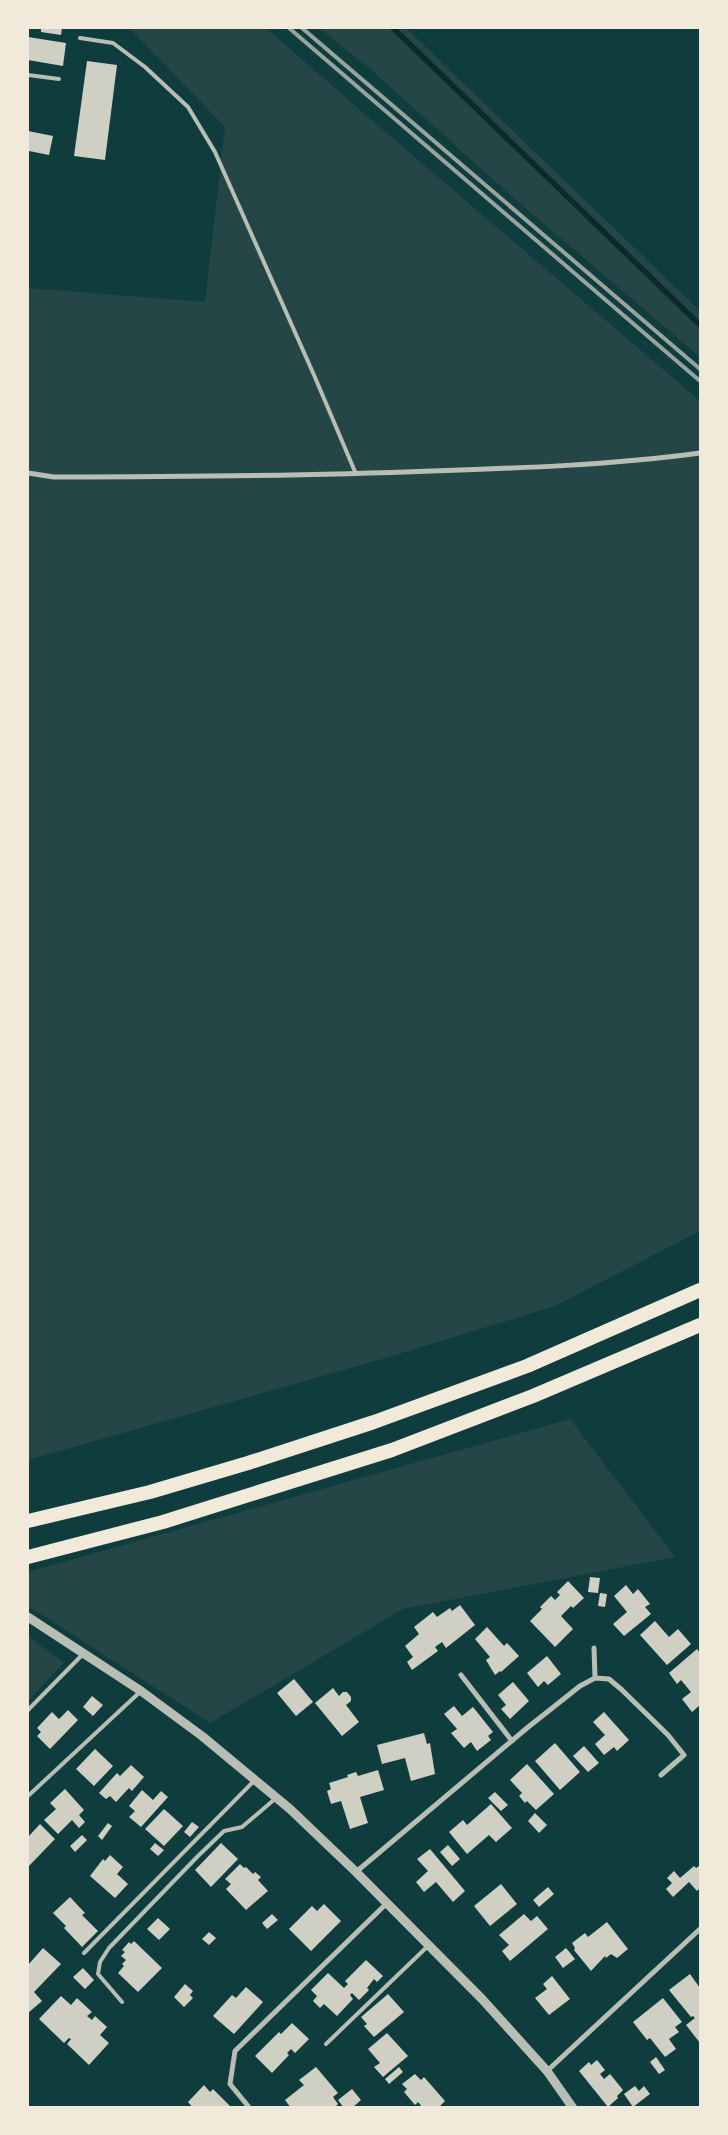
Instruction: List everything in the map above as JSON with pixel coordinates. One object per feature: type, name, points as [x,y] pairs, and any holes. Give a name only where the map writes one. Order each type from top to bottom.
[{"type":"highway","points":[[28,1521],[150,1492],[248,1463],[374,1422],[527,1366],[700,1290]]},
{"type":"highway","points":[[28,1557],[163,1522],[392,1450],[533,1396],[700,1325]]},
{"type":"street","points":[[28,473],[54,477],[223,477],[356,474],[547,468],[700,453]]},
{"type":"street","points":[[28,1617],[140,1691],[202,1736],[276,1798],[356,1872],[482,1999],[548,2072],[571,2106]]},
{"type":"street","points":[[594,1648],[595,1678]]},
{"type":"street","points":[[461,1675],[512,1741]]},
{"type":"street","points":[[356,1872],[512,1741],[580,1686],[595,1678],[609,1679],[622,1690],[668,1735],[684,1755],[661,1776]]},
{"type":"street","points":[[248,2106],[230,2084],[235,2051],[387,1903]]},
{"type":"street","points":[[548,2072],[700,1928]]},
{"type":"lane","points":[[80,38],[113,43],[145,67],[188,107],[215,152],[314,374],[356,474]]},
{"type":"lane","points":[[28,75],[59,79]]},
{"type":"lane","points":[[28,1710],[84,1653]]},
{"type":"lane","points":[[28,1796],[140,1691]]},
{"type":"lane","points":[[84,1954],[255,1780]]},
{"type":"lane","points":[[122,2002],[98,1974],[100,1962],[109,1948],[224,1831],[242,1827],[276,1798]]},
{"type":"lane","points":[[326,2044],[429,1945]]},
{"type":"shaded area","points":[[129,28],[266,28],[700,401],[700,1231],[555,1306],[382,1359],[28,1460],[28,288],[205,302],[225,127]]},
{"type":"shaded area","points":[[319,28],[406,28],[700,311],[700,357],[516,200],[369,68]]},
{"type":"shaded area","points":[[570,1419],[675,1557],[403,1609],[210,1723],[28,1606],[28,1572]]},
{"type":"shaded area","points":[[28,1636],[64,1663],[28,1701]]},
{"type":"building","points":[[41,28],[62,28],[61,35],[41,32]]},
{"type":"building","points":[[28,37],[66,43],[63,66],[28,60]]},
{"type":"building","points":[[87,61],[117,65],[105,160],[74,156]]},
{"type":"building","points":[[28,131],[53,136],[49,155],[29,151],[28,156]]},
{"type":"building","points":[[590,1577],[600,1578],[598,1593],[588,1592]]},
{"type":"building","points":[[568,1581],[584,1598],[573,1608],[571,1606],[561,1616],[573,1629],[555,1647],[530,1621],[551,1596],[555,1600],[560,1595],[557,1592]]},
{"type":"building","points":[[626,1585],[633,1594],[638,1589],[650,1604],[645,1607],[651,1614],[624,1636],[613,1624],[627,1612],[614,1596]]},
{"type":"building","points":[[600,1593],[607,1594],[605,1607],[598,1606]]},
{"type":"building","points":[[460,1605],[475,1625],[446,1648],[442,1642],[435,1647],[438,1651],[412,1670],[407,1662],[413,1657],[405,1646],[419,1634],[414,1627],[433,1612],[437,1617],[450,1608],[452,1611]]},
{"type":"building","points":[[655,1621],[669,1637],[678,1629],[691,1644],[667,1665],[640,1635]]},
{"type":"building","points":[[487,1627],[504,1646],[507,1643],[519,1656],[495,1675],[486,1660],[490,1657],[475,1639]]},
{"type":"building","points":[[697,1649],[700,1653],[700,1705],[692,1712],[682,1699],[691,1692],[681,1680],[677,1684],[669,1673]]},
{"type":"building","points":[[547,1656],[561,1674],[548,1685],[544,1681],[538,1687],[527,1673]]},
{"type":"building","points":[[294,1679],[313,1702],[296,1716],[277,1693]]},
{"type":"building","points":[[513,1682],[529,1701],[510,1719],[501,1709],[506,1705],[498,1695]]},
{"type":"building","points":[[333,1688],[339,1696],[343,1692],[347,1692],[351,1697],[351,1701],[346,1705],[359,1722],[342,1736],[315,1703]]},
{"type":"building","points":[[92,1696],[103,1705],[93,1716],[83,1707]]},
{"type":"building","points":[[454,1706],[462,1716],[473,1707],[493,1732],[488,1736],[491,1740],[477,1751],[471,1742],[464,1748],[451,1733],[457,1729],[444,1714]]},
{"type":"building","points":[[68,1710],[78,1720],[50,1749],[37,1736],[41,1732],[37,1728],[52,1712],[59,1719]]},
{"type":"building","points":[[604,1712],[629,1740],[617,1751],[614,1747],[604,1755],[595,1744],[605,1735],[593,1722]]},
{"type":"building","points":[[424,1733],[427,1744],[430,1743],[435,1774],[411,1781],[405,1758],[382,1764],[377,1745]]},
{"type":"building","points":[[555,1743],[580,1772],[560,1790],[535,1761]]},
{"type":"building","points":[[584,1746],[599,1763],[588,1772],[573,1756]]},
{"type":"building","points":[[95,1749],[113,1766],[94,1786],[76,1769]]},
{"type":"building","points":[[527,1764],[554,1794],[536,1810],[527,1801],[525,1803],[519,1796],[522,1793],[510,1780]]},
{"type":"building","points":[[131,1765],[144,1777],[132,1791],[129,1788],[116,1802],[110,1796],[106,1799],[99,1793],[117,1773],[120,1776]]},
{"type":"building","points":[[378,1770],[384,1790],[360,1797],[368,1823],[350,1829],[341,1801],[331,1804],[327,1791],[331,1789],[329,1783],[348,1777],[347,1775],[356,1772],[358,1776]]},
{"type":"building","points":[[65,1789],[84,1810],[79,1815],[85,1822],[79,1828],[72,1820],[58,1834],[44,1820],[56,1809],[50,1803]]},
{"type":"building","points":[[142,1790],[153,1800],[161,1791],[168,1797],[141,1827],[129,1817],[135,1811],[129,1806]]},
{"type":"building","points":[[495,1792],[508,1805],[501,1811],[488,1798]]},
{"type":"building","points":[[491,1804],[512,1828],[496,1842],[489,1835],[467,1854],[449,1832],[463,1820],[467,1825]]},
{"type":"building","points":[[164,1809],[183,1826],[164,1846],[145,1829]]},
{"type":"building","points":[[535,1813],[547,1825],[539,1833],[528,1821]]},
{"type":"building","points":[[192,1822],[199,1827],[190,1837],[184,1832]]},
{"type":"building","points":[[108,1823],[112,1826],[102,1840],[98,1836]]},
{"type":"building","points":[[40,1824],[55,1839],[28,1867],[28,1837]]},
{"type":"building","points":[[82,1835],[87,1840],[75,1852],[70,1846]]},
{"type":"building","points":[[155,1843],[164,1850],[158,1856],[150,1849]]},
{"type":"building","points":[[221,1843],[238,1859],[211,1887],[195,1870]]},
{"type":"building","points":[[448,1845],[460,1859],[452,1866],[440,1852]]},
{"type":"building","points":[[430,1849],[465,1891],[453,1902],[436,1882],[424,1892],[416,1882],[428,1871],[417,1859]]},
{"type":"building","points":[[110,1855],[123,1867],[117,1874],[128,1884],[115,1898],[90,1876],[103,1859],[105,1861]]},
{"type":"building","points":[[700,1858],[700,1888],[697,1891],[689,1882],[673,1897],[666,1889],[672,1883],[667,1878],[674,1871],[680,1878],[694,1866],[696,1868],[699,1866]]},
{"type":"building","points":[[240,1864],[253,1874],[255,1872],[261,1877],[258,1880],[268,1891],[246,1910],[226,1889],[231,1884],[225,1879]]},
{"type":"building","points":[[501,1884],[517,1904],[490,1926],[474,1906]]},
{"type":"building","points":[[548,1887],[554,1894],[539,1907],[533,1900]]},
{"type":"building","points":[[70,1897],[85,1913],[82,1915],[98,1931],[82,1947],[53,1913]]},
{"type":"building","points":[[324,1904],[341,1921],[311,1951],[289,1929],[312,1906],[317,1911]]},
{"type":"building","points":[[272,1914],[278,1920],[267,1929],[262,1923]]},
{"type":"building","points":[[524,1914],[531,1921],[537,1916],[548,1929],[510,1961],[502,1951],[509,1945],[499,1935]]},
{"type":"building","points":[[158,1918],[170,1929],[159,1940],[147,1929]]},
{"type":"building","points":[[607,1922],[628,1949],[617,1958],[611,1954],[606,1958],[605,1956],[591,1971],[574,1950],[575,1948],[572,1943],[585,1933],[588,1937]]},
{"type":"building","points":[[209,1932],[216,1938],[209,1945],[202,1939]]},
{"type":"building","points":[[134,1941],[162,1968],[138,1992],[118,1973],[126,1960],[121,1956],[125,1952],[122,1950],[129,1942],[131,1944]]},
{"type":"building","points":[[43,1948],[61,1964],[34,1992],[42,2001],[28,2013],[28,1965]]},
{"type":"building","points":[[566,1948],[575,1959],[563,1968],[555,1957]]},
{"type":"building","points":[[366,1960],[383,1976],[377,1982],[374,1979],[367,1988],[369,1990],[359,2000],[352,1993],[350,1995],[353,1999],[337,2016],[324,2004],[320,2008],[313,2001],[317,1996],[311,1990],[328,1973],[344,1988],[348,1984],[345,1981]]},
{"type":"building","points":[[83,1968],[94,1980],[85,1989],[73,1977]]},
{"type":"building","points":[[690,1974],[700,1988],[700,2043],[686,2025],[695,2018],[691,2017],[669,1990]]},
{"type":"building","points":[[552,1976],[570,1999],[549,2015],[535,1998],[547,1989],[543,1984]]},
{"type":"building","points":[[185,1984],[193,1991],[190,1995],[193,1998],[184,2007],[174,1997]]},
{"type":"building","points":[[246,1987],[263,2002],[234,2034],[213,2016],[232,1995],[236,1998]]},
{"type":"building","points":[[388,1994],[404,2012],[374,2037],[364,2026],[367,2024],[361,2017]]},
{"type":"building","points":[[61,1996],[71,2005],[77,1998],[92,2012],[87,2016],[92,2020],[95,2016],[107,2027],[100,2035],[109,2043],[89,2065],[67,2044],[71,2039],[69,2038],[64,2043],[39,2019]]},
{"type":"building","points":[[663,1998],[682,2022],[675,2027],[679,2032],[669,2039],[676,2049],[665,2057],[650,2038],[647,2040],[633,2022]]},
{"type":"building","points":[[292,2023],[309,2039],[295,2053],[291,2049],[287,2053],[289,2055],[272,2073],[255,2056],[279,2032],[281,2034]]},
{"type":"building","points":[[387,2033],[408,2056],[383,2077],[374,2067],[380,2063],[368,2049]]},
{"type":"building","points":[[656,2057],[665,2070],[659,2074],[650,2062]]},
{"type":"building","points":[[597,2060],[605,2070],[600,2074],[604,2079],[610,2074],[623,2090],[617,2096],[618,2098],[608,2107],[579,2071],[589,2062],[591,2065]]},
{"type":"building","points":[[316,2067],[338,2093],[333,2097],[338,2104],[334,2108],[291,2108],[285,2100],[304,2085],[299,2080]]},
{"type":"building","points":[[399,2067],[403,2072],[389,2084],[385,2079]]},
{"type":"building","points":[[415,2074],[421,2080],[424,2077],[445,2101],[438,2108],[423,2108],[418,2102],[415,2105],[404,2092],[407,2089],[402,2084]]},
{"type":"building","points":[[204,2085],[210,2092],[213,2089],[232,2108],[193,2108],[188,2102]]},
{"type":"building","points":[[635,2086],[639,2091],[644,2086],[650,2094],[633,2107],[624,2094]]},
{"type":"building","points":[[352,2089],[361,2100],[352,2108],[344,2108],[338,2100]]},
{"type":"waterway","points":[[393,28],[700,325]]},
{"type":"railway","points":[[289,28],[700,381]]},
{"type":"railway","points":[[302,28],[700,369]]}]
